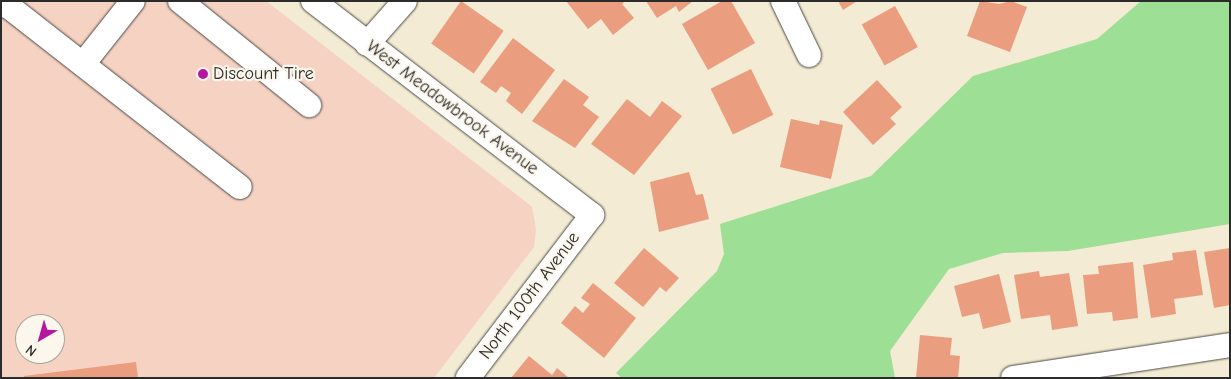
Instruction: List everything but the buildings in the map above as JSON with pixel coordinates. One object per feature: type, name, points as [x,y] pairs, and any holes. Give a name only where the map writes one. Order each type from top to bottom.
[{"type":"street","points":[[83,64],[133,1]]},
{"type":"street","points":[[180,1],[309,104]]},
{"type":"street","name":"West Meadowbrook Avenue","points":[[313,1],[592,215]]},
{"type":"street","points":[[367,44],[405,1]]},
{"type":"street","points":[[782,1],[810,55]]},
{"type":"street","points":[[5,4],[240,187]]},
{"type":"street","name":"North 100th Avenue","points":[[468,378],[592,215]]},
{"type":"street","points":[[1013,378],[1230,345]]},
{"type":"shaded area","points":[[1,1],[266,1],[532,207],[536,229],[534,247],[434,378],[1,378]]},
{"type":"green space","points":[[1141,1],[1230,1],[1230,224],[1068,251],[1003,253],[949,269],[890,351],[895,378],[622,378],[616,373],[717,271],[724,254],[720,224],[871,176],[973,76],[1097,39]]},
{"type":"place","name":"Discount Tire","points":[[203,74]]}]
